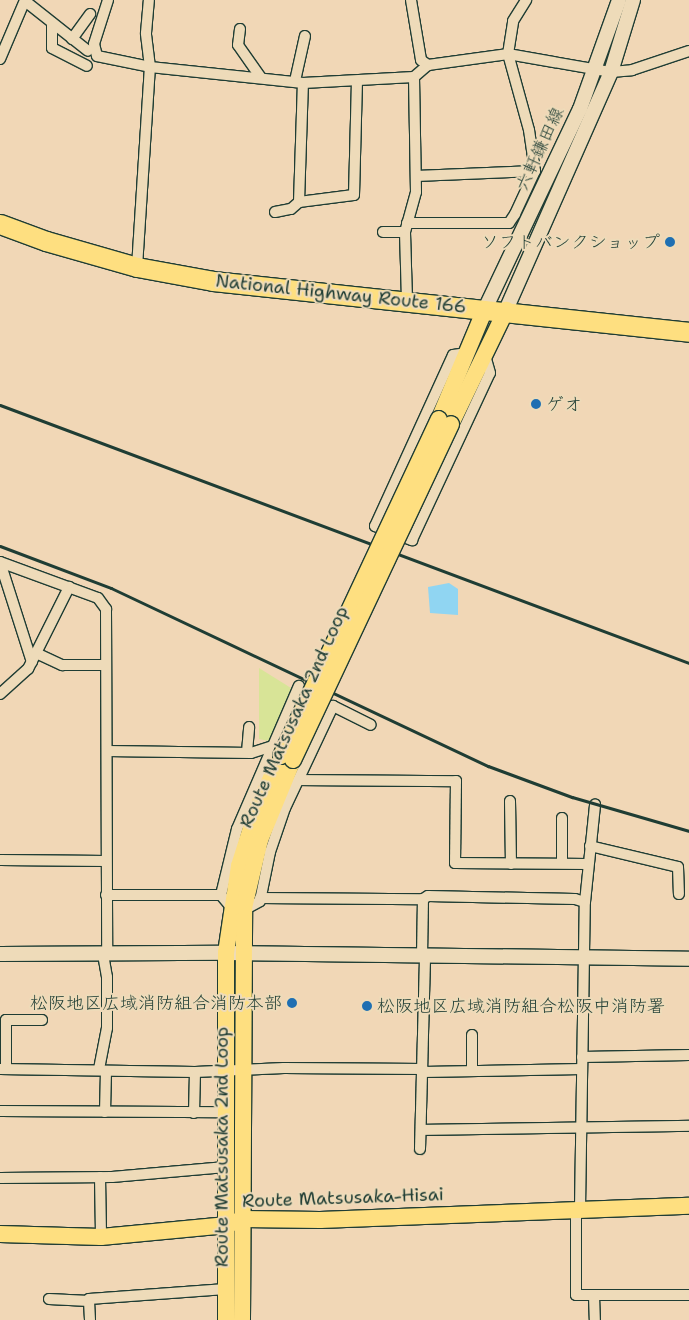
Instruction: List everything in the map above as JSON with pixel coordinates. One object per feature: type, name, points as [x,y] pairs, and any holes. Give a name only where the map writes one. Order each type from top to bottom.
[{"type":"highway","name":"National Highway Route 166","points":[[0,224],[46,241],[137,266],[213,281],[506,310],[689,332]]},
{"type":"main road","name":"Route Matsusaka 2nd Loop","points":[[445,422],[467,353],[485,309]]},
{"type":"main road","name":"Route Matsusaka 2nd Loop","points":[[242,1320],[243,1218],[226,954],[239,866],[258,806],[282,754],[445,422],[485,355],[506,310]]},
{"type":"main road","name":"Route Matsusaka 2nd Loop","points":[[226,1320],[228,1225],[226,1112],[233,1071],[244,956],[232,904]]},
{"type":"main road","name":"Route Matsusaka-Hisai","points":[[0,1234],[101,1237],[228,1225],[243,1218],[320,1220],[578,1208],[689,1206]]},
{"type":"street","points":[[0,59],[25,0],[88,51]]},
{"type":"street","points":[[108,0],[94,44],[97,56],[150,67],[299,82],[357,82],[414,77],[428,65],[508,54],[594,72],[610,72],[632,70],[689,50]]},
{"type":"street","points":[[137,266],[150,67],[146,33],[149,0]]},
{"type":"street","points":[[411,0],[421,60],[428,65]]},
{"type":"street","points":[[383,232],[406,227],[509,223],[535,171],[528,130],[508,54],[513,21],[526,0]]},
{"type":"street","name":"六軒鎌田線","points":[[485,309],[594,72],[619,0]]},
{"type":"street","name":"六軒鎌田線","points":[[506,310],[610,72],[632,0]]},
{"type":"street","points":[[72,39],[90,14]]},
{"type":"street","points":[[52,23],[52,48],[87,66]]},
{"type":"street","points":[[240,29],[238,45],[260,77]]},
{"type":"street","points":[[299,202],[299,82],[305,36]]},
{"type":"street","points":[[407,300],[406,227],[416,192],[414,77]]},
{"type":"street","points":[[275,212],[291,209],[299,202],[354,195],[357,82]]},
{"type":"street","points":[[416,176],[535,171]]},
{"type":"street","points":[[467,353],[453,355],[374,526],[412,540],[490,373],[485,355]]},
{"type":"street","points":[[0,562],[104,602],[107,751],[105,954],[107,1028],[103,1070],[105,1112]]},
{"type":"street","points":[[0,562],[34,658]]},
{"type":"street","points":[[0,694],[34,658],[69,587]]},
{"type":"street","points":[[34,658],[62,665],[106,665]]},
{"type":"street","points":[[107,751],[282,754],[298,686]]},
{"type":"street","points":[[106,895],[255,905],[260,898],[270,852],[285,808],[333,706],[371,725]]},
{"type":"street","points":[[247,752],[249,726]]},
{"type":"street","points":[[299,780],[456,781],[455,863],[588,864]]},
{"type":"street","points":[[510,802],[511,864]]},
{"type":"street","points":[[595,805],[585,902],[576,1295],[689,1295]]},
{"type":"street","points":[[562,818],[562,863]]},
{"type":"street","points":[[590,846],[678,867],[679,894]]},
{"type":"street","points":[[0,860],[106,861]]},
{"type":"street","points":[[260,898],[423,899],[428,896],[575,899],[585,902]]},
{"type":"street","points":[[420,1149],[422,1130],[419,1126],[422,1071],[423,899]]},
{"type":"street","points":[[0,954],[226,954],[244,956],[689,959]]},
{"type":"street","points":[[42,1020],[6,1020],[3,1069],[195,1072],[582,1069]]},
{"type":"street","points":[[472,1035],[472,1071]]},
{"type":"street","points":[[582,1057],[689,1055]]},
{"type":"street","points":[[194,1113],[195,1072]]},
{"type":"street","points":[[0,1111],[226,1112]]},
{"type":"street","points":[[422,1130],[689,1126]]},
{"type":"street","points":[[0,1178],[100,1177],[226,1167]]},
{"type":"street","points":[[100,1177],[101,1237]]},
{"type":"street","points":[[49,1299],[89,1301],[226,1289]]},
{"type":"street","points":[[594,1296],[595,1320]]},
{"type":"street","points":[[89,1301],[90,1320]]},
{"type":"green space","points":[[259,668],[291,688],[269,741],[259,739]]},
{"type":"water","points":[[449,583],[458,589],[458,615],[430,613],[428,587]]},
{"type":"railway","points":[[0,405],[689,663]]},
{"type":"railway","points":[[0,546],[111,588],[488,766],[572,797],[689,831]]},
{"type":"place","name":"ソフトバンクショップ","points":[[670,242]]},
{"type":"place","name":"ゲオ","points":[[536,404]]},
{"type":"place","name":"松阪地区広域消防組合消防本部","points":[[292,1003]]},
{"type":"place","name":"松阪地区広域消防組合松阪中消防署","points":[[367,1006]]}]
